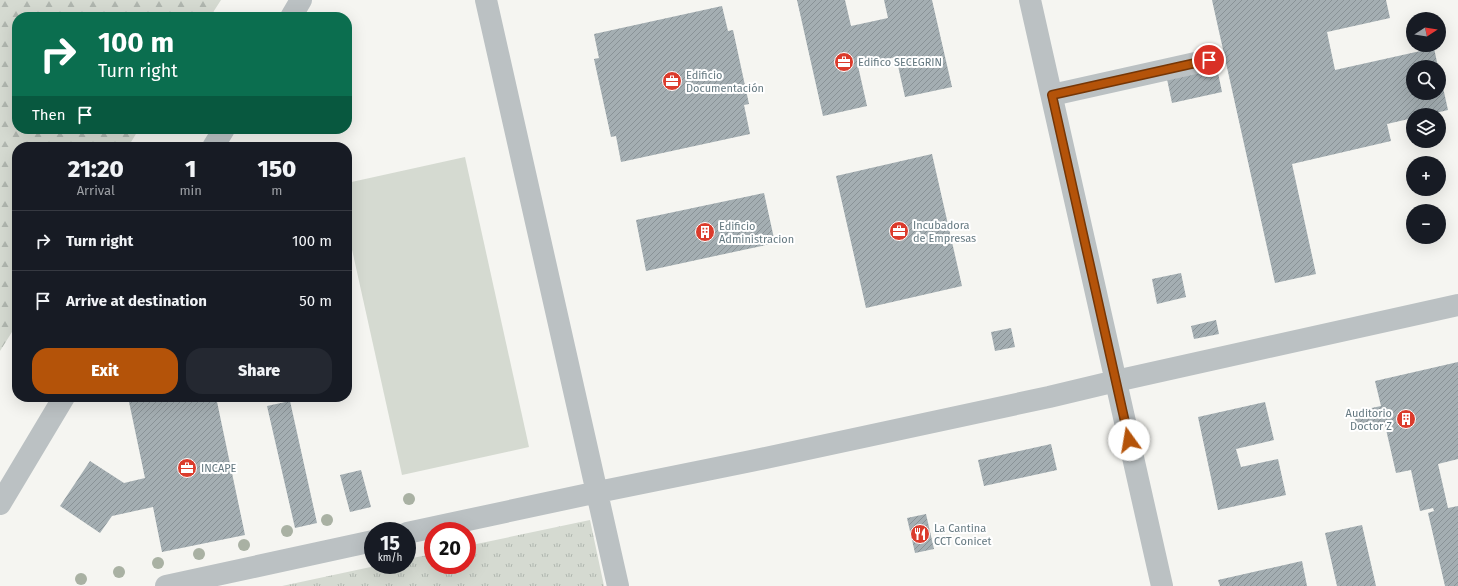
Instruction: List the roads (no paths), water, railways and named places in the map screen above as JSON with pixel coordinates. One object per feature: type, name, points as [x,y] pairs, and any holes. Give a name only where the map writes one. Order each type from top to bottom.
[{"type":"lane","points":[[294,12],[301,0]]},
{"type":"lane","points":[[486,0],[618,586]]},
{"type":"lane","points":[[1030,0],[1162,586]]},
{"type":"lane","points":[[1052,95],[1209,60]]},
{"type":"lane","points":[[416,531],[1042,399],[1116,381],[1458,305]]},
{"type":"lane","points":[[0,504],[61,402]]},
{"type":"lane","points":[[166,586],[364,543]]},
{"type":"place","name":"Edifico SECEGRIN","points":[[844,62]]},
{"type":"place","name":"Edificio Documentación","points":[[672,81]]},
{"type":"place","name":"Incubadora de Empresas","points":[[899,231]]},
{"type":"place","name":"Edificio Administracion","points":[[705,232]]},
{"type":"place","name":"Auditorio Doctor Z","points":[[1406,419]]},
{"type":"place","name":"INCAPE","points":[[187,468]]},
{"type":"place","name":"La Cantina CCT Conicet","points":[[920,534]]}]
